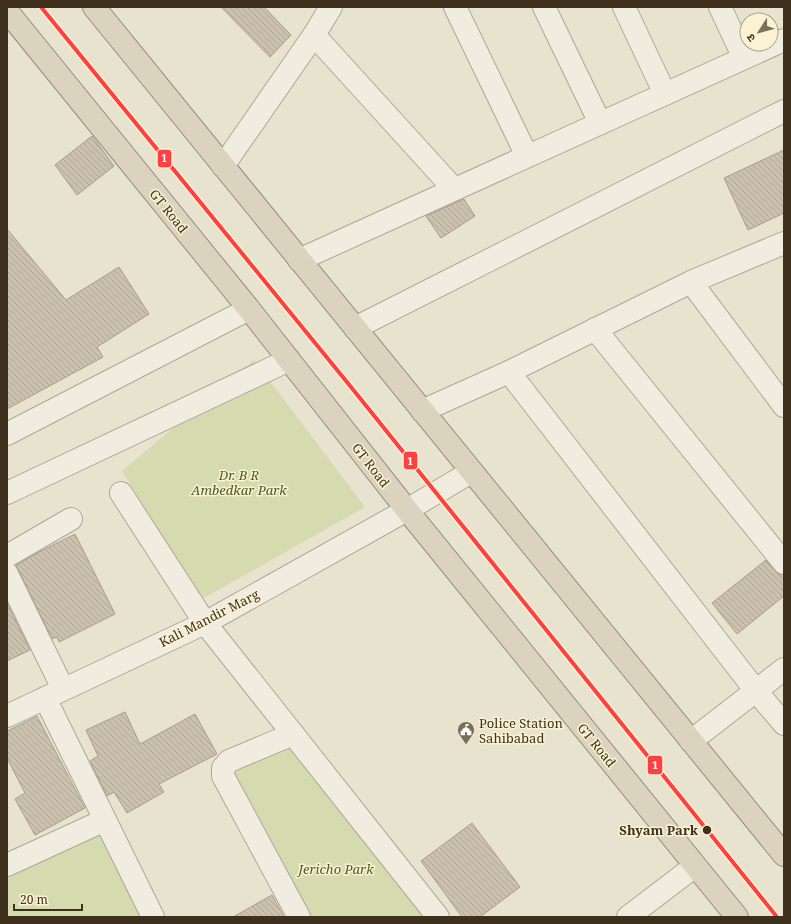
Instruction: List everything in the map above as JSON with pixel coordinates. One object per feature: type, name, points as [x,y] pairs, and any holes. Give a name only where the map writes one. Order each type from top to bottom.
[{"type":"highway","points":[[99,8],[299,260],[784,855]]},
{"type":"highway","name":"GT Road","points":[[7,11],[249,309],[407,510],[737,917]]},
{"type":"street","points":[[223,166],[314,35],[331,7]]},
{"type":"street","points":[[455,7],[527,156]]},
{"type":"street","points":[[544,7],[600,123]]},
{"type":"street","points":[[624,7],[665,94]]},
{"type":"street","points":[[720,7],[744,58]]},
{"type":"street","points":[[314,35],[454,189]]},
{"type":"street","points":[[299,260],[784,40]]},
{"type":"street","points":[[355,328],[784,111]]},
{"type":"street","points":[[422,411],[509,372],[691,282],[784,243]]},
{"type":"street","points":[[691,282],[784,406]]},
{"type":"street","points":[[7,434],[249,309]]},
{"type":"street","points":[[595,329],[784,563]]},
{"type":"street","points":[[7,493],[289,360]]},
{"type":"street","points":[[509,372],[756,691],[784,724]]},
{"type":"street","name":"Kali Mandir Marg","points":[[7,716],[205,623],[407,510],[471,472]]},
{"type":"street","points":[[121,493],[205,623],[438,917]]},
{"type":"street","points":[[7,556],[71,519]]},
{"type":"street","points":[[7,574],[105,820],[153,917]]},
{"type":"street","points":[[691,741],[784,669]]},
{"type":"street","points":[[293,734],[229,761],[223,768],[223,776],[299,917]]},
{"type":"street","points":[[7,865],[105,820]]},
{"type":"street","points":[[639,914],[695,866]]},
{"type":"green space","name":"Dr. B R Ambedkar Park","points":[[254,360],[365,507],[202,599],[122,471]]},
{"type":"green space","name":"Jericho Park","points":[[292,741],[432,917],[310,917],[229,767]]},
{"type":"green space","points":[[102,827],[148,917],[7,917],[7,872]]},
{"type":"building","points":[[221,7],[264,7],[291,35],[270,57]]},
{"type":"building","points":[[92,136],[114,166],[77,195],[55,165]]},
{"type":"building","points":[[784,150],[784,213],[748,230],[724,178]]},
{"type":"building","points":[[464,199],[475,216],[441,238],[426,216]]},
{"type":"building","points":[[7,229],[66,300],[119,267],[149,314],[97,347],[103,357],[7,409]]},
{"type":"building","points":[[75,534],[115,614],[59,642],[57,637],[52,639],[16,565]]},
{"type":"building","points":[[766,560],[775,571],[784,575],[784,596],[737,634],[712,603]]},
{"type":"building","points":[[7,603],[30,650],[7,661]]},
{"type":"building","points":[[125,712],[140,744],[195,714],[217,754],[159,784],[164,792],[127,813],[114,792],[107,796],[90,761],[98,756],[86,730]]},
{"type":"building","points":[[37,716],[85,808],[35,835],[15,799],[25,793],[7,758],[7,731]]},
{"type":"building","points":[[472,823],[520,887],[480,917],[462,917],[421,861]]},
{"type":"building","points":[[272,895],[284,917],[233,917]]},
{"type":"transit line","name":"1","points":[[41,7],[351,387],[777,917]]},
{"type":"place","name":"Police Station Sahibabad","points":[[466,745]]},
{"type":"place","name":"Shyam Park","points":[[707,830]]}]
